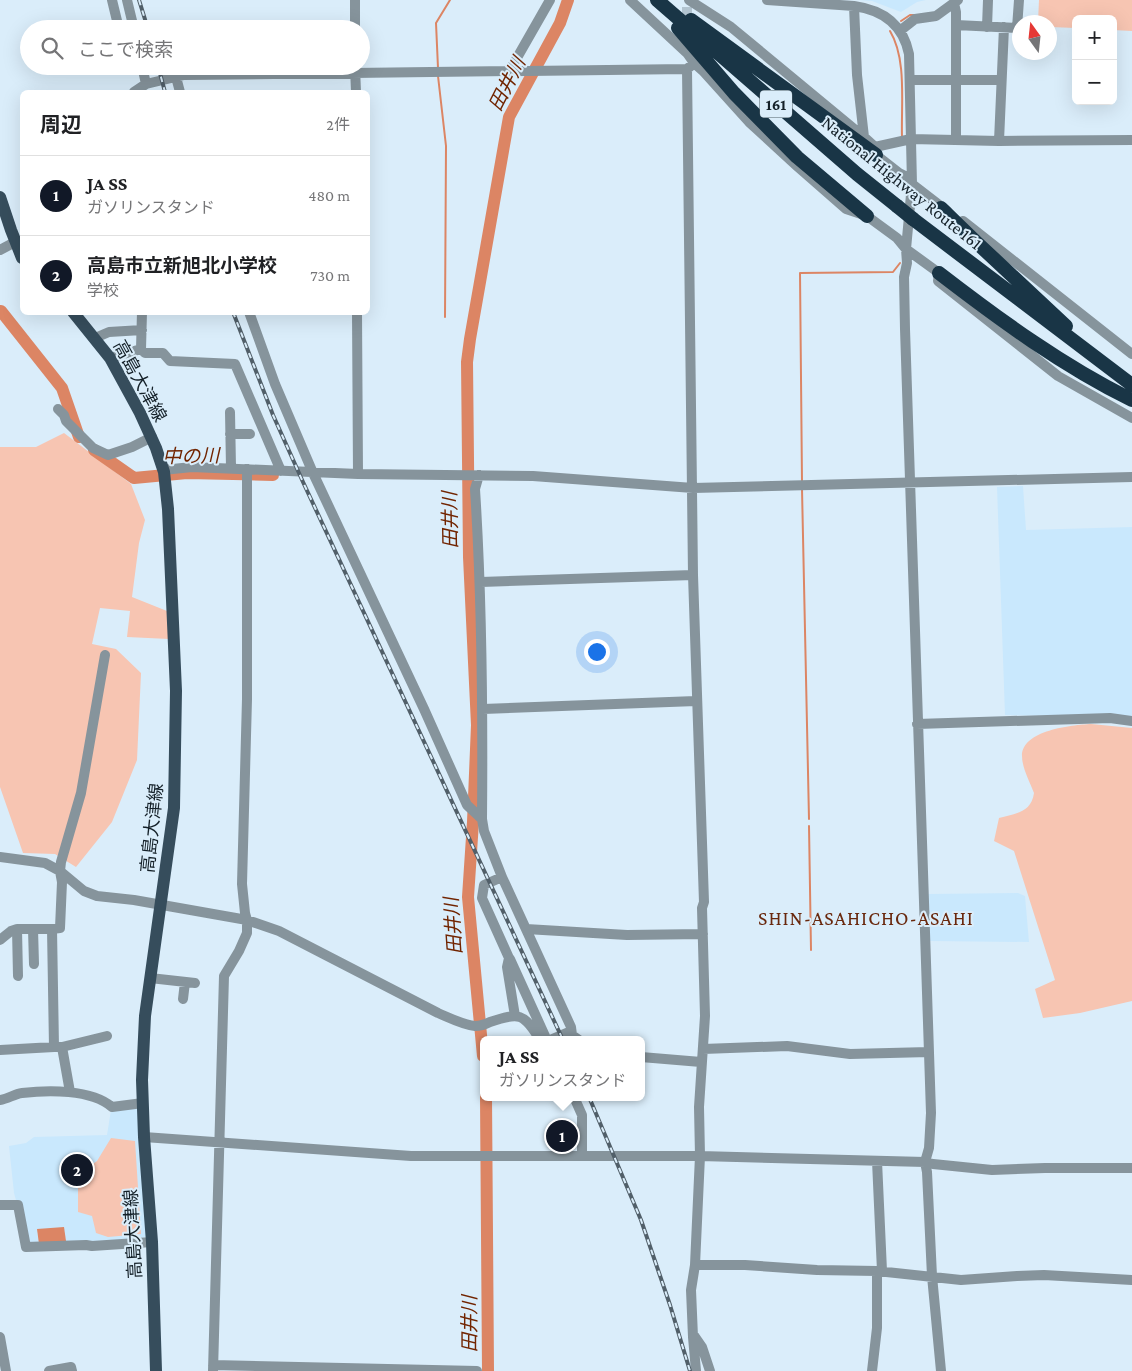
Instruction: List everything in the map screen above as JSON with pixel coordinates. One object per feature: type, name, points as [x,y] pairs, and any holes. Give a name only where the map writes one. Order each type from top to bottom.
[{"type":"highway","points":[[657,0],[708,32],[875,151]]},
{"type":"highway","points":[[657,0],[734,93],[797,157],[867,216]]},
{"type":"highway","name":"National Highway Route 161","points":[[657,0],[857,174],[913,219],[1132,385]]},
{"type":"highway","points":[[941,208],[1072,332],[1132,378]]},
{"type":"highway","points":[[939,273],[985,309],[1062,361],[1099,384],[1132,400]]},
{"type":"main road","points":[[0,197],[20,253]]},
{"type":"main road","name":"高島大津線","points":[[76,315],[110,358],[152,437],[164,473],[168,509],[175,650],[176,747],[173,816],[145,1016],[143,1103],[152,1242],[156,1371]]},
{"type":"street","points":[[112,0],[117,20]]},
{"type":"street","points":[[127,0],[132,20]]},
{"type":"street","points":[[356,0],[356,20]]},
{"type":"street","points":[[510,70],[550,0]]},
{"type":"street","points":[[630,0],[687,51],[691,66],[694,575],[696,701],[704,902],[705,1016],[699,1107],[700,1156],[695,1265],[691,1290],[696,1371]]},
{"type":"street","points":[[767,0],[863,7],[883,14],[901,30],[910,54],[911,182],[904,286],[931,1113],[929,1148],[925,1162],[932,1276],[941,1371]]},
{"type":"street","points":[[987,27],[988,0]]},
{"type":"street","points":[[956,25],[1017,28],[1019,0]]},
{"type":"street","points":[[688,2],[731,27],[864,137],[875,151],[941,208],[954,214],[1132,354]]},
{"type":"street","points":[[901,30],[915,19],[936,16],[956,2]]},
{"type":"street","points":[[956,2],[956,140]]},
{"type":"street","points":[[854,6],[857,75],[864,137]]},
{"type":"street","points":[[999,141],[1004,27]]},
{"type":"street","points":[[370,70],[548,70],[691,66],[703,71],[750,122],[784,155],[846,209],[867,216],[897,238],[906,249],[939,273],[938,281],[1058,376],[1132,418]]},
{"type":"street","points":[[144,75],[146,84]]},
{"type":"street","points":[[137,90],[146,84],[180,75]]},
{"type":"street","points":[[355,75],[356,90]]},
{"type":"street","points":[[176,76],[180,90]]},
{"type":"street","points":[[910,80],[1001,80]]},
{"type":"street","points":[[875,151],[911,140],[1132,140]]},
{"type":"street","points":[[0,250],[15,242]]},
{"type":"street","points":[[141,349],[142,315]]},
{"type":"street","points":[[250,315],[276,384],[314,472],[420,700],[466,806],[481,817]]},
{"type":"street","points":[[357,315],[358,474]]},
{"type":"street","points":[[95,338],[108,332],[142,330]]},
{"type":"street","points":[[110,358],[141,349]]},
{"type":"street","points":[[141,349],[146,353],[164,353],[170,361],[235,364],[281,471]]},
{"type":"street","points":[[58,409],[64,415],[66,421],[93,448],[108,455],[132,447],[152,437]]},
{"type":"street","points":[[230,412],[231,468]]},
{"type":"street","points":[[230,434],[250,434]]},
{"type":"street","points":[[164,473],[192,467],[358,474],[533,476],[693,488],[1132,477]]},
{"type":"street","points":[[247,468],[247,699],[242,884],[247,920],[246,933],[240,951],[224,976],[213,1368],[477,1371]]},
{"type":"street","points":[[479,475],[475,489],[481,582],[483,709],[481,817],[484,832],[502,877],[573,1036]]},
{"type":"street","points":[[481,582],[694,575]]},
{"type":"street","points":[[0,940],[11,931],[17,929],[60,928],[61,862],[81,794],[105,656]]},
{"type":"street","points":[[483,709],[696,701]]},
{"type":"street","points":[[917,724],[1110,718],[1132,721]]},
{"type":"street","points":[[0,857],[45,863],[60,871],[84,892],[97,896],[247,920],[279,931],[438,1013],[458,1021],[477,1026],[515,1016],[522,1017],[530,1022],[539,1036]]},
{"type":"street","points":[[502,877],[484,885],[482,898],[545,1036]]},
{"type":"street","points":[[52,928],[58,1047],[70,1092]]},
{"type":"street","points":[[17,929],[18,976]]},
{"type":"street","points":[[33,929],[34,964]]},
{"type":"street","points":[[526,929],[627,935],[703,934]]},
{"type":"street","points":[[509,958],[507,967],[515,1016]]},
{"type":"street","points":[[150,978],[190,983],[183,999]]},
{"type":"street","points":[[559,1036],[571,1031]]},
{"type":"street","points":[[0,1050],[58,1047],[107,1036]]},
{"type":"street","points":[[703,1048],[787,1046],[850,1054],[929,1052]]},
{"type":"street","points":[[645,1057],[701,1062]]},
{"type":"street","points":[[0,1100],[21,1093],[70,1092],[81,1093],[107,1103],[112,1107],[143,1103]]},
{"type":"street","points":[[576,1101],[582,1115],[582,1156]]},
{"type":"street","points":[[144,1137],[411,1156],[700,1156],[925,1162],[992,1170],[1132,1168]]},
{"type":"street","points":[[872,1371],[877,1328],[880,1271],[877,1161]]},
{"type":"street","points":[[0,1205],[18,1205],[26,1247],[92,1246],[152,1242]]},
{"type":"street","points":[[695,1265],[880,1271],[961,1280],[1035,1275],[1132,1280]]},
{"type":"street","points":[[693,1334],[702,1347],[710,1371]]},
{"type":"street","points":[[0,1337],[6,1371]]},
{"type":"street","points":[[49,1371],[71,1367],[72,1371]]},
{"type":"shaded area","points":[[859,0],[926,0],[917,2],[901,12],[872,1]]},
{"type":"shaded area","points":[[1039,0],[1132,0],[1132,31],[1117,30],[1117,15],[1072,15],[1072,28],[1057,27],[1057,15],[1038,15]]},
{"type":"shaded area","points":[[64,433],[131,484],[145,520],[139,543],[132,597],[167,611],[169,639],[127,637],[130,611],[100,608],[92,644],[116,649],[141,673],[137,760],[112,822],[76,867],[55,854],[23,853],[0,787],[0,447],[36,447]]},
{"type":"shaded area","points":[[1023,486],[1026,530],[1132,527],[1132,718],[1005,715],[997,487]]},
{"type":"shaded area","points":[[1091,724],[1132,728],[1132,1001],[1080,1013],[1043,1018],[1035,989],[1055,980],[1014,851],[994,841],[999,818],[1022,811],[1030,805],[1032,800],[1034,793],[1022,761],[1024,747],[1030,740],[1049,731]]},
{"type":"shaded area","points":[[1018,893],[1025,896],[1029,942],[930,941],[928,894]]},
{"type":"shaded area","points":[[139,1107],[147,1237],[91,1243],[31,1243],[27,1240],[14,1193],[9,1146],[26,1143],[34,1137],[107,1135],[111,1110]]},
{"type":"shaded area","points":[[111,1138],[135,1141],[141,1234],[108,1237],[96,1233],[92,1216],[78,1212],[78,1183],[86,1169],[97,1161]]},
{"type":"shaded area","points":[[64,1227],[66,1241],[39,1244],[37,1229]]},
{"type":"waterway","points":[[438,68],[436,23],[450,0]]},
{"type":"waterway","name":"田井川","points":[[481,1036],[468,897],[477,725],[469,557],[467,362],[509,117],[560,23],[568,0]]},
{"type":"waterway","points":[[901,21],[910,15],[915,15]]},
{"type":"waterway","points":[[890,31],[899,55],[901,68],[902,137]]},
{"type":"waterway","points":[[438,76],[446,146],[445,317]]},
{"type":"waterway","points":[[907,183],[907,191]]},
{"type":"waterway","points":[[802,482],[800,273],[893,272],[900,263]]},
{"type":"waterway","name":"中の川","points":[[0,312],[62,388],[79,437]]},
{"type":"waterway","name":"中の川","points":[[94,450],[134,478],[187,473],[273,475]]},
{"type":"waterway","points":[[802,489],[809,819]]},
{"type":"waterway","points":[[809,826],[811,950]]},
{"type":"waterway","name":"田井川","points":[[486,1101],[488,1371]]},
{"type":"tunnel","points":[[687,7],[687,28]]},
{"type":"railway","points":[[139,0],[145,20]]},
{"type":"railway","points":[[160,75],[164,90]]},
{"type":"railway","points":[[234,315],[273,415],[303,482],[561,1036]]},
{"type":"railway","points":[[591,1101],[641,1220],[690,1371]]},
{"type":"place","name":"JA SS","points":[[562,1136]]},
{"type":"place","name":"高島市立新旭北小学校","points":[[77,1170]]},
{"type":"district","name":"SHIN-ASAHICHO-ASAHI","points":[[866,918]]}]
